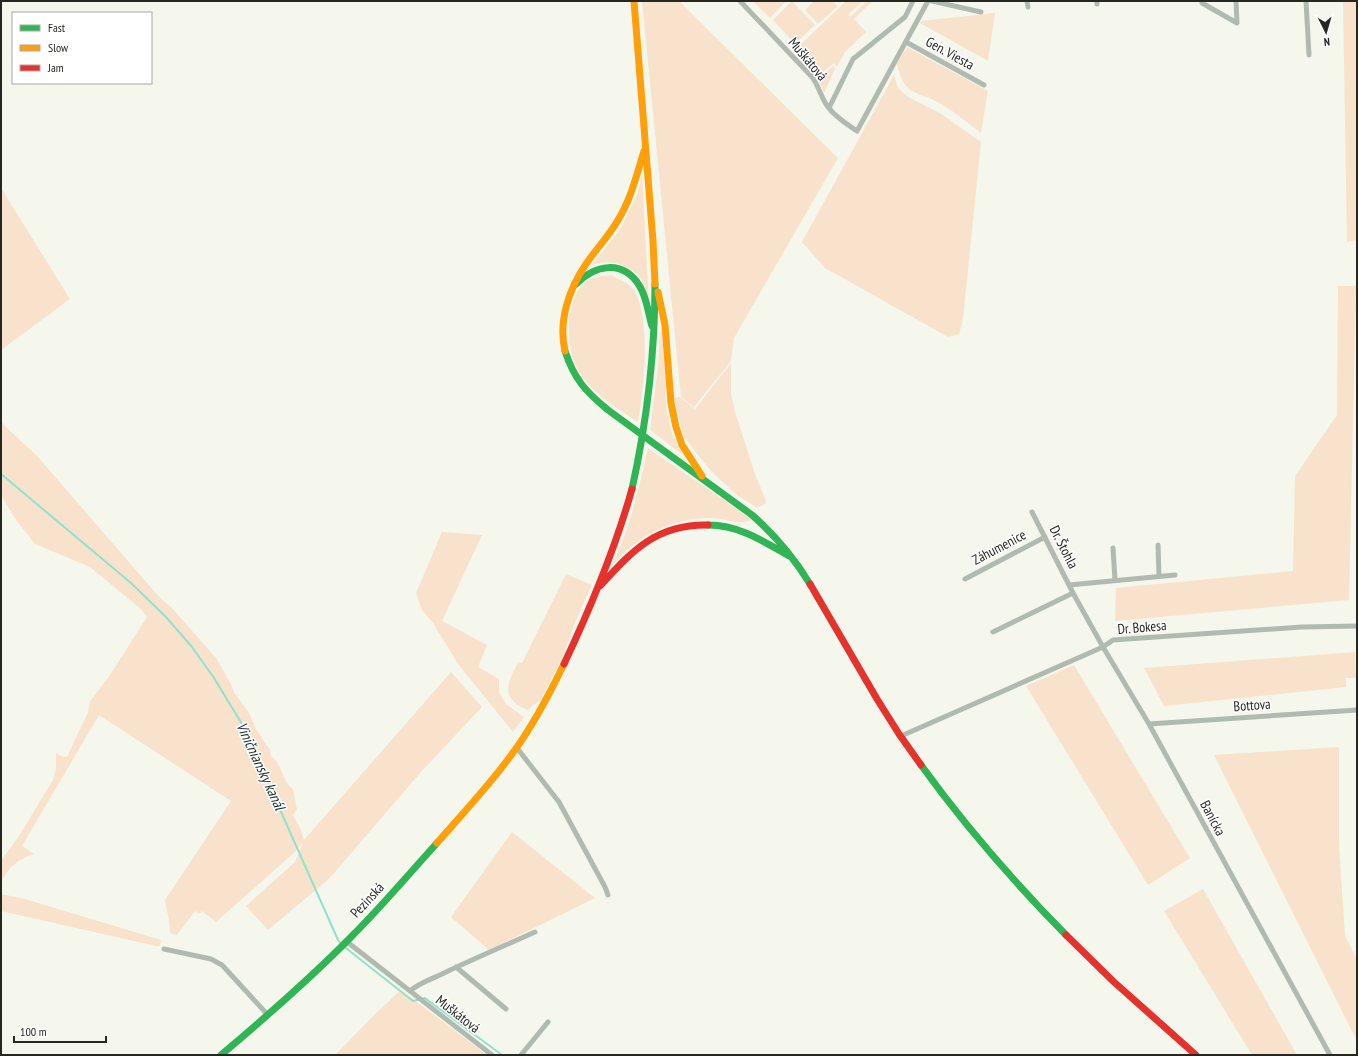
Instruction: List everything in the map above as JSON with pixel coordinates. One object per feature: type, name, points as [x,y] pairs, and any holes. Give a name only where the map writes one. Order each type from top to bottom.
[{"type":"main road","points":[[634,1],[655,280],[665,325],[671,403],[676,427],[682,445],[704,479]]},
{"type":"main road","points":[[645,147],[630,197],[610,233],[581,271],[571,290],[565,308],[562,326],[563,343],[568,362],[578,380],[587,392],[608,410],[704,479],[763,524],[794,559],[807,577],[865,678],[901,736],[955,810],[989,852],[1048,919],[1126,995],[1196,1055]]},
{"type":"main road","points":[[571,290],[585,276],[599,268],[612,267],[626,273],[639,285],[654,335]]},
{"type":"main road","name":"Pezinská","points":[[221,1055],[343,944],[423,859],[517,748],[551,690],[566,662],[596,591],[614,545],[629,499],[646,419],[654,335],[655,280]]},
{"type":"main road","points":[[596,591],[638,548],[667,532],[689,526],[717,525],[738,530],[765,542],[794,559]]},
{"type":"street","name":"Muškátová","points":[[740,1],[812,77],[833,113],[857,131],[906,42]]},
{"type":"street","points":[[829,108],[853,59],[905,17],[913,1]]},
{"type":"street","points":[[906,42],[928,1]]},
{"type":"street","points":[[932,1],[981,12]]},
{"type":"street","points":[[1202,4],[1238,23],[1236,1]]},
{"type":"street","points":[[1306,1],[1309,55]]},
{"type":"street","name":"Gen. Viesta","points":[[906,42],[984,84]]},
{"type":"street","name":"Dr. Štohla","points":[[1032,512],[1073,592]]},
{"type":"street","name":"Záhumenice","points":[[965,579],[1045,537]]},
{"type":"street","points":[[1158,545],[1159,576]]},
{"type":"street","points":[[1113,548],[1116,580]]},
{"type":"street","points":[[1069,584],[1175,575]]},
{"type":"street","points":[[993,632],[1073,592]]},
{"type":"street","name":"Banícka","points":[[1073,592],[1103,647],[1149,724],[1330,1055]]},
{"type":"street","name":"Dr. Bokesa","points":[[901,736],[1103,647],[1113,640],[1302,627],[1357,626]]},
{"type":"street","name":"Bottova","points":[[1149,724],[1357,710]]},
{"type":"street","points":[[517,748],[559,802],[608,895]]},
{"type":"street","name":"Muškátová","points":[[410,992],[424,983],[469,960],[535,932]]},
{"type":"street","name":"Muškátová","points":[[343,944],[410,992],[492,1055]]},
{"type":"street","points":[[164,949],[211,959],[222,965],[267,1014]]},
{"type":"street","points":[[456,967],[506,1009]]},
{"type":"street","points":[[521,1055],[548,1022]]},
{"type":"shaded area","points":[[642,1],[679,1],[838,158],[734,338],[731,361],[694,407],[681,397]]},
{"type":"shaded area","points":[[786,1],[770,18],[754,2]]},
{"type":"shaded area","points":[[792,1],[815,25],[795,44],[773,20]]},
{"type":"shaded area","points":[[814,1],[832,1],[838,6],[818,24],[805,10]]},
{"type":"shaded area","points":[[846,1],[863,1],[848,15],[850,17],[867,1],[873,1],[854,19],[866,32],[845,52],[837,67],[834,63],[822,73],[798,47]]},
{"type":"shaded area","points":[[1343,1],[1357,1],[1357,240],[1347,242]]},
{"type":"shaded area","points":[[995,13],[988,61],[920,23],[921,21]]},
{"type":"shaded area","points":[[907,47],[988,91],[981,133],[943,105],[913,92],[908,88],[900,75],[897,64]]},
{"type":"shaded area","points":[[833,66],[835,69],[824,93],[819,79]]},
{"type":"shaded area","points":[[894,75],[898,88],[908,97],[940,113],[981,142],[963,319],[959,334],[948,337],[825,268],[802,242]]},
{"type":"shaded area","points":[[642,175],[649,303],[643,282],[639,276],[628,268],[617,263],[610,262],[592,265],[621,228],[638,193]]},
{"type":"shaded area","points":[[1,188],[70,299],[1,350]]},
{"type":"shaded area","points":[[611,275],[626,283],[634,290],[643,317],[645,354],[638,422],[597,393],[590,386],[578,370],[571,349],[569,323],[574,299],[579,289],[587,281],[593,278]]},
{"type":"shaded area","points":[[1338,286],[1356,286],[1349,600],[1115,621],[1116,588],[1293,571],[1295,476],[1337,415]]},
{"type":"shaded area","points":[[661,323],[666,409],[672,434],[682,454],[650,430],[658,367]]},
{"type":"shaded area","points":[[731,363],[731,393],[735,412],[755,474],[765,498],[766,503],[762,506],[756,507],[737,495],[712,472],[697,454],[683,435],[674,398],[680,397],[695,409]]},
{"type":"shaded area","points":[[1,421],[38,457],[160,598],[172,608],[216,658],[234,692],[249,713],[256,729],[270,750],[271,756],[275,759],[287,783],[293,790],[297,809],[293,815],[301,830],[304,840],[451,672],[482,707],[420,773],[329,879],[268,930],[246,906],[295,862],[303,842],[295,852],[216,922],[202,911],[200,914],[195,911],[177,935],[170,933],[165,900],[231,801],[99,715],[22,846],[34,854],[23,858],[14,864],[1,882],[1,861],[19,836],[53,780],[56,768],[56,753],[63,757],[67,757],[88,712],[90,701],[108,678],[147,617],[142,610],[90,567],[35,544],[14,517],[1,495]]},
{"type":"shaded area","points":[[648,448],[751,520],[741,522],[712,518],[683,521],[669,525],[656,530],[632,546],[611,567],[629,523]]},
{"type":"shaded area","points":[[442,532],[482,535],[442,621],[487,645],[478,667],[499,679],[499,692],[506,704],[524,717],[513,732],[458,664],[433,623],[422,610],[416,593]]},
{"type":"shaded area","points":[[566,574],[592,585],[578,615],[562,658],[541,699],[528,710],[517,705],[510,698],[508,693],[509,682],[518,662],[522,663]]},
{"type":"shaded area","points":[[1355,652],[1356,678],[1346,678],[1346,687],[1164,706],[1144,668]]},
{"type":"shaded area","points":[[1074,665],[1190,858],[1148,885],[1026,686]]},
{"type":"shaded area","points":[[1339,747],[1339,845],[1345,936],[1357,959],[1357,1041],[1214,755]]},
{"type":"shaded area","points":[[512,832],[595,898],[489,950],[451,917]]},
{"type":"shaded area","points":[[1203,889],[1297,1055],[1252,1055],[1164,911]]},
{"type":"shaded area","points":[[1,894],[25,899],[161,940],[160,946],[1,911]]},
{"type":"shaded area","points":[[401,990],[487,1055],[335,1055]]},
{"type":"waterway","name":"Viničniansky kanál","points":[[1,474],[131,583],[166,617],[192,647],[214,678],[242,724],[338,940],[342,945],[413,1001],[425,998],[502,1055]]},
{"type":"traffic: fast","points":[[576,284],[591,272],[600,269],[617,268],[625,271],[632,277],[642,290],[652,326]]},
{"type":"traffic: fast","points":[[632,489],[646,413],[652,362],[655,284]]},
{"type":"traffic: fast","points":[[565,351],[572,370],[593,397],[608,410],[752,515],[784,547],[810,584]]},
{"type":"traffic: fast","points":[[708,525],[740,531],[789,556]]},
{"type":"traffic: fast","points":[[921,765],[990,853],[1066,935]]},
{"type":"traffic: fast","points":[[221,1055],[321,967],[374,913],[437,843]]},
{"type":"traffic: slow","points":[[634,1],[655,284]]},
{"type":"traffic: slow","points":[[565,351],[563,328],[566,306],[570,295],[586,264],[611,232],[623,212],[644,151]]},
{"type":"traffic: slow","points":[[658,292],[665,325],[671,403],[676,427],[682,445],[702,476]]},
{"type":"traffic: slow","points":[[437,843],[475,800],[520,743],[540,710],[564,664]]},
{"type":"traffic: jam","points":[[564,664],[602,578],[632,489]]},
{"type":"traffic: jam","points":[[600,586],[623,562],[646,542],[674,529],[708,525]]},
{"type":"traffic: jam","points":[[810,584],[877,699],[921,765]]},
{"type":"traffic: jam","points":[[1066,935],[1114,982],[1196,1055]]}]
